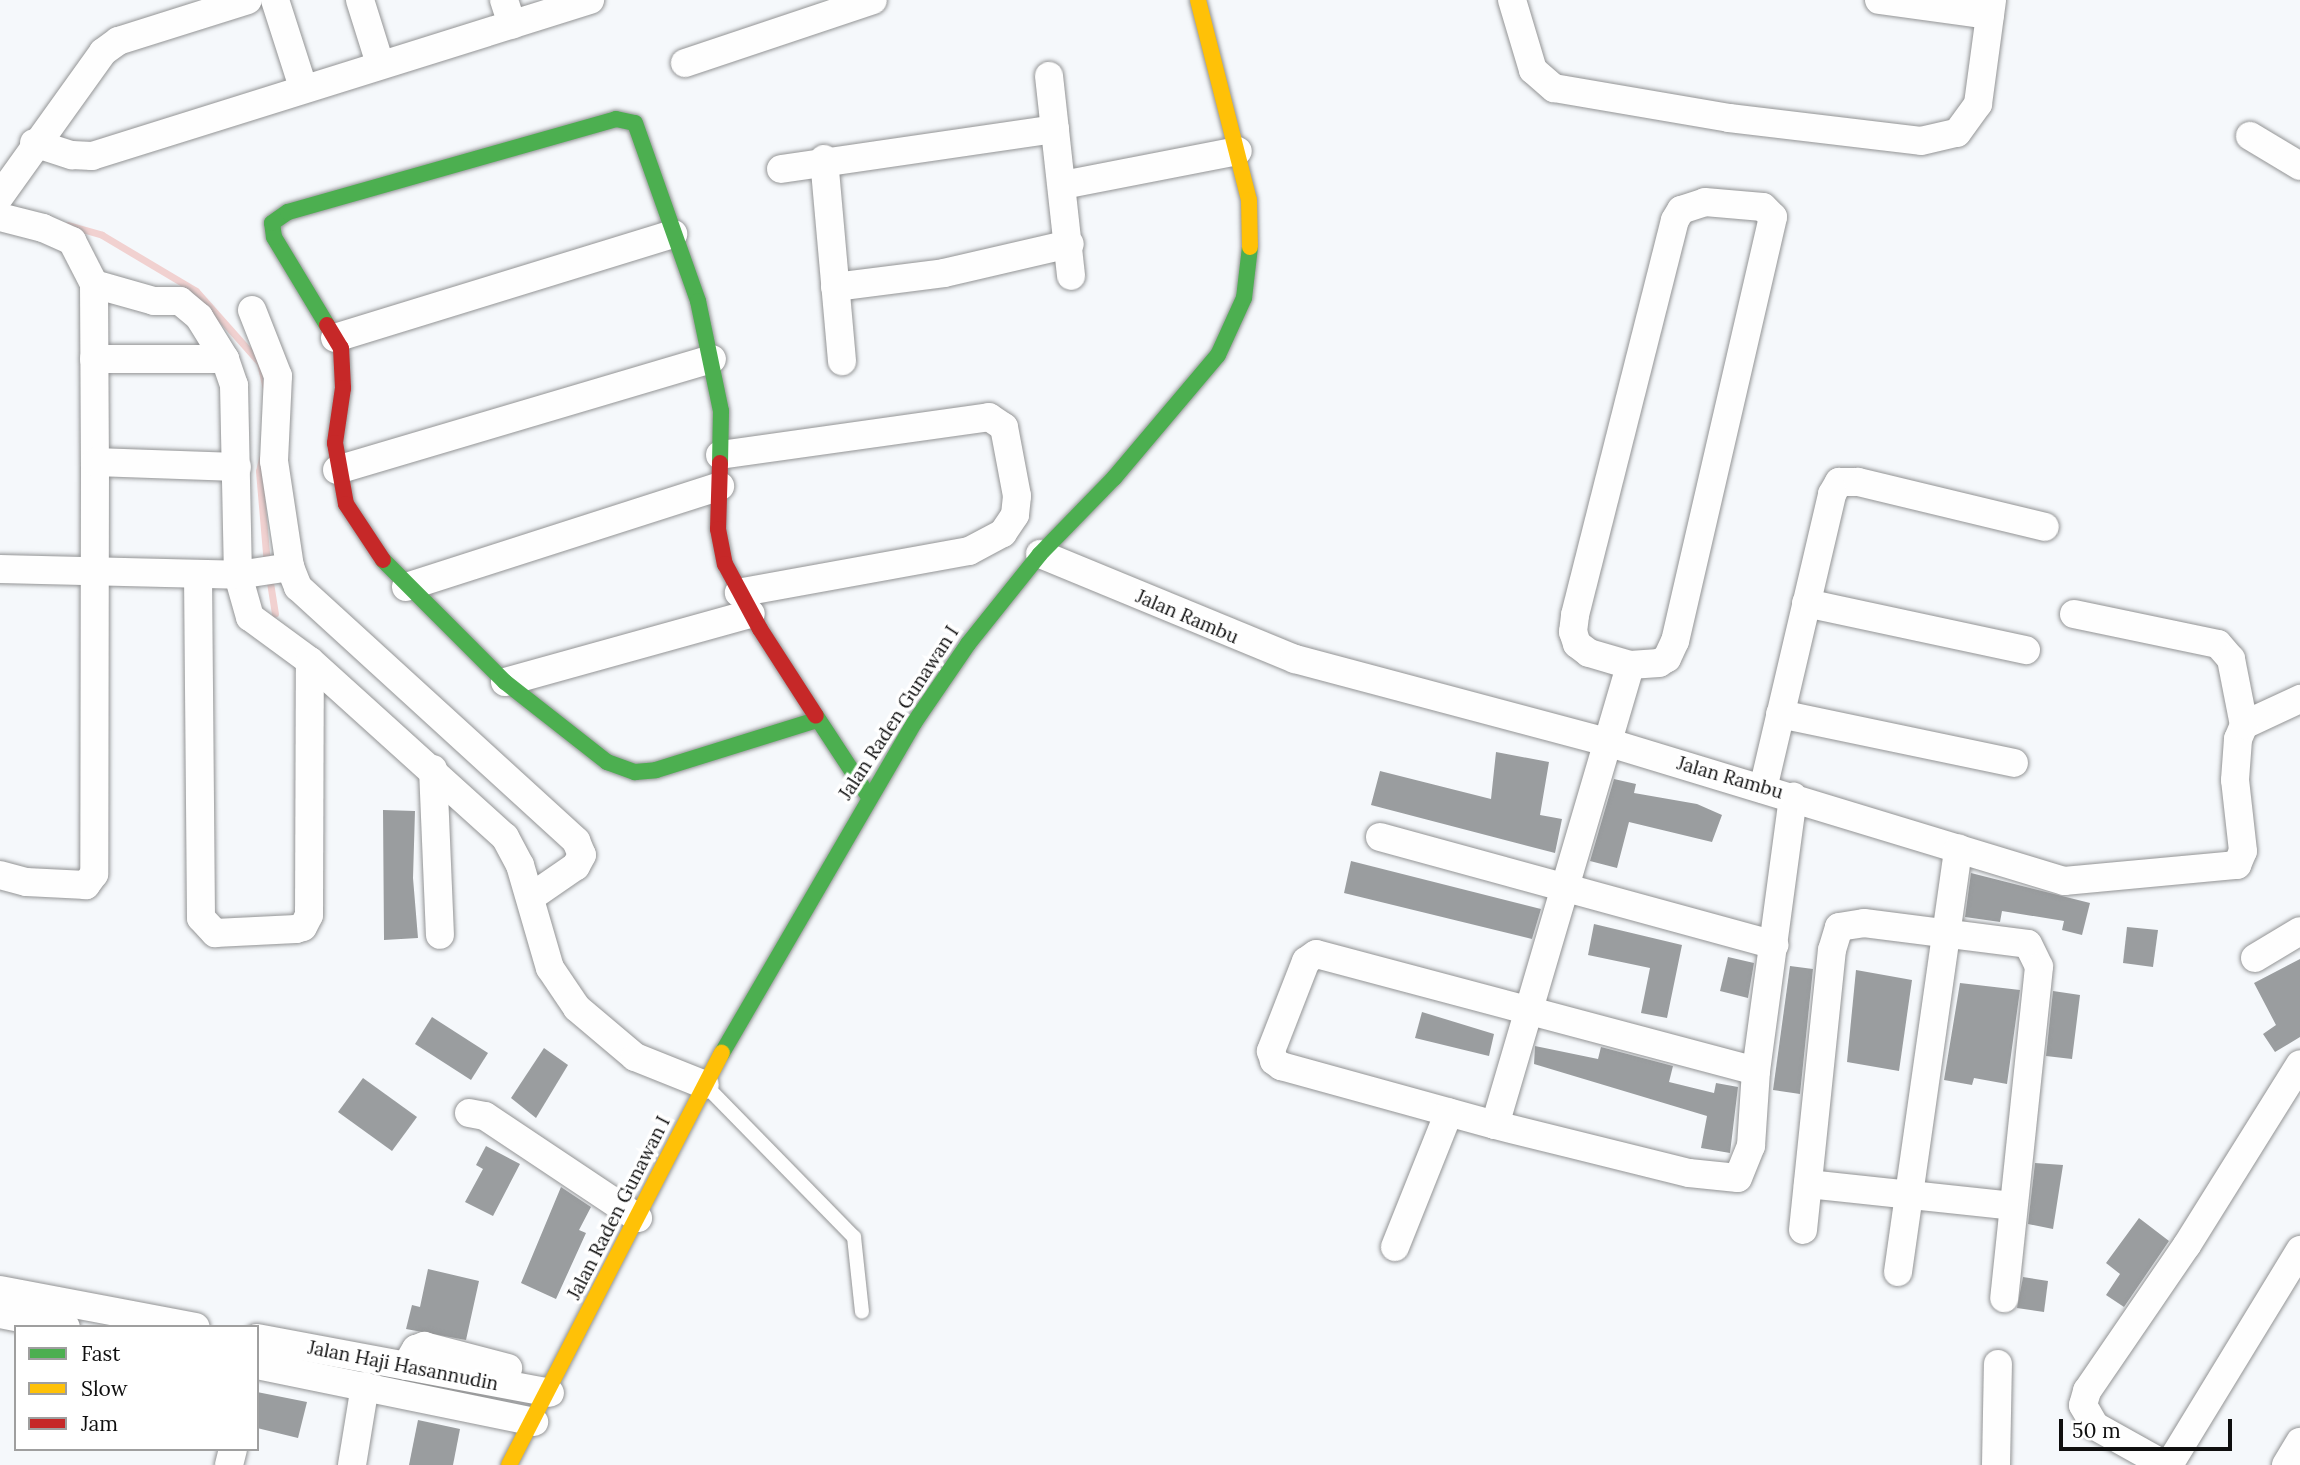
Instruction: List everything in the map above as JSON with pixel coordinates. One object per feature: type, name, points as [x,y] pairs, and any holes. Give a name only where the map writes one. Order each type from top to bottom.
[{"type":"main road","name":"Jalan Raden Gunawan I","points":[[517,1464],[534,1422],[750,999],[869,797],[968,643],[1040,554],[1114,478],[1218,355],[1244,298],[1249,263],[1249,200],[1198,0]]},
{"type":"main road","points":[[817,720],[656,771],[635,772],[607,762],[505,682],[406,587],[359,527],[346,504],[337,470],[335,443],[343,388],[341,348],[274,237],[272,223],[288,212],[623,118],[639,129],[673,234],[698,300],[712,359],[721,411],[721,548],[745,603],[817,720],[869,797]]},
{"type":"street","points":[[0,196],[90,65],[118,41],[248,0]]},
{"type":"street","points":[[275,0],[303,87]]},
{"type":"street","points":[[360,0],[380,64]]},
{"type":"street","points":[[34,143],[72,155],[92,156],[380,64],[508,13],[590,0]]},
{"type":"street","points":[[685,63],[812,11],[873,0]]},
{"type":"street","points":[[1512,0],[1533,70],[1554,89],[1729,118],[1921,141],[1957,133],[1968,122],[1978,104],[1991,8],[1879,0]]},
{"type":"street","points":[[1049,76],[1070,244],[1071,276]]},
{"type":"street","points":[[781,169],[824,159],[1055,130]]},
{"type":"street","points":[[2250,135],[2300,166]]},
{"type":"street","points":[[1063,185],[1238,151]]},
{"type":"street","points":[[824,159],[842,361]]},
{"type":"street","points":[[1692,203],[1763,207],[1773,217],[1675,641],[1659,663],[1630,666],[1589,653],[1577,644],[1573,632],[1675,220],[1692,203]]},
{"type":"street","points":[[0,218],[43,228],[72,241],[94,284],[95,462],[92,881],[86,885],[34,883],[0,874]]},
{"type":"street","points":[[335,338],[673,234]]},
{"type":"street","points":[[835,287],[944,273],[1070,244]]},
{"type":"street","points":[[94,284],[154,301],[180,301],[199,317],[225,359],[233,385],[237,467],[266,572]]},
{"type":"street","points":[[252,310],[278,376],[266,572],[250,617],[310,661],[433,769],[505,837],[548,888],[550,968],[577,1008],[635,1057],[705,1085]]},
{"type":"street","points":[[94,359],[225,359]]},
{"type":"street","points":[[337,470],[712,359]]},
{"type":"street","points":[[505,682],[745,603],[969,551],[1003,533],[1015,515],[1017,496],[1004,427],[989,417],[720,455]]},
{"type":"street","points":[[95,462],[237,467]]},
{"type":"street","points":[[1763,789],[1806,603],[1839,482],[2045,527]]},
{"type":"street","points":[[406,587],[720,486]]},
{"type":"street","name":"Jalan Rambu","points":[[1040,554],[1248,643],[1793,796],[2064,881],[2228,869],[2236,865],[2243,851],[2235,780],[2238,739],[2244,725]]},
{"type":"street","points":[[0,569],[198,574],[266,572],[304,594],[576,841],[582,855],[548,888]]},
{"type":"street","points":[[198,574],[201,918],[215,933],[296,929],[303,927],[309,915],[310,661]]},
{"type":"street","points":[[1806,603],[2026,650]]},
{"type":"street","points":[[2074,614],[2218,644],[2231,659],[2244,725],[2300,700]]},
{"type":"street","points":[[1494,1125],[1610,743],[1630,666]]},
{"type":"street","points":[[1780,714],[2014,763]]},
{"type":"street","points":[[433,769],[440,935]]},
{"type":"street","points":[[1756,1071],[1528,1013],[1320,954],[1309,957],[1271,1051],[1274,1061],[1494,1125],[1689,1173],[1738,1178],[1751,1146],[1756,1071],[1793,796]]},
{"type":"street","points":[[1380,837],[1774,945]]},
{"type":"street","points":[[1898,1272],[1958,848]]},
{"type":"street","points":[[1803,1230],[1835,935],[1849,922],[2019,941],[2036,953],[2039,967],[2004,1298]]},
{"type":"street","points":[[2255,958],[2300,931]]},
{"type":"street","points":[[2300,1064],[2187,1245],[2087,1391],[2083,1405],[2095,1426],[2167,1465],[2300,1250]]},
{"type":"street","points":[[469,1112],[485,1116],[638,1218]]},
{"type":"street","points":[[1395,1247],[1449,1112]]},
{"type":"street","points":[[1808,1184],[2013,1206]]},
{"type":"street","points":[[0,1290],[113,1319],[175,1325]]},
{"type":"street","points":[[0,1314],[56,1325]]},
{"type":"street","points":[[352,1465],[372,1388],[415,1349],[424,1346],[553,1387]]},
{"type":"street","name":"Jalan Haji Hasannudin","points":[[259,1349],[397,1364]]},
{"type":"street","name":"Jalan Haji Hasannudin","points":[[259,1349],[372,1388],[534,1422]]},
{"type":"street","points":[[1996,1465],[1998,1364]]},
{"type":"street","points":[[2286,1465],[2300,1441]]},
{"type":"lane","points":[[705,1085],[854,1237],[862,1312]]},
{"type":"building","points":[[1496,752],[1549,762],[1540,815],[1562,819],[1555,853],[1371,805],[1380,771],[1491,799]]},
{"type":"building","points":[[1614,779],[1636,784],[1634,793],[1697,804],[1722,815],[1712,842],[1629,822],[1617,868],[1590,861]]},
{"type":"building","points":[[383,810],[415,811],[413,878],[418,938],[384,940]]},
{"type":"building","points":[[1351,861],[1541,909],[1532,939],[1344,893]]},
{"type":"building","points":[[1971,873],[2090,903],[2082,935],[2062,930],[2064,921],[2002,911],[2000,922],[1965,917]]},
{"type":"building","points":[[1594,924],[1682,945],[1667,1018],[1641,1013],[1650,968],[1588,955]]},
{"type":"building","points":[[2127,927],[2158,930],[2153,967],[2123,963]]},
{"type":"building","points":[[1728,957],[1754,963],[1748,998],[1720,991]]},
{"type":"building","points":[[2300,959],[2300,1037],[2275,1052],[2263,1034],[2276,1025],[2254,983]]},
{"type":"building","points":[[1790,966],[1813,969],[1800,1094],[1773,1090]]},
{"type":"building","points":[[1856,970],[1912,980],[1899,1071],[1847,1062]]},
{"type":"building","points":[[1960,983],[2020,990],[2007,1084],[1974,1078],[1972,1085],[1944,1080]]},
{"type":"building","points":[[2053,991],[2080,995],[2072,1059],[2046,1056]]},
{"type":"building","points":[[1422,1012],[1494,1034],[1489,1056],[1415,1038]]},
{"type":"building","points":[[432,1017],[488,1053],[471,1080],[415,1044]]},
{"type":"building","points":[[1535,1046],[1598,1059],[1601,1047],[1673,1066],[1669,1082],[1714,1093],[1716,1083],[1738,1087],[1730,1153],[1701,1148],[1707,1116],[1534,1064]]},
{"type":"building","points":[[544,1048],[568,1065],[536,1118],[511,1098]]},
{"type":"building","points":[[363,1078],[417,1117],[392,1151],[338,1112]]},
{"type":"building","points":[[486,1146],[520,1164],[493,1216],[465,1202],[483,1169],[476,1165]]},
{"type":"building","points":[[2035,1163],[2063,1165],[2053,1229],[2028,1224]]},
{"type":"building","points":[[561,1187],[591,1207],[579,1230],[586,1233],[556,1299],[521,1283]]},
{"type":"building","points":[[2139,1218],[2169,1241],[2124,1307],[2106,1295],[2120,1274],[2106,1263]]},
{"type":"building","points":[[428,1269],[479,1281],[466,1340],[406,1329],[412,1305],[420,1307]]},
{"type":"building","points":[[2023,1277],[2048,1281],[2044,1312],[2017,1308]]},
{"type":"building","points":[[259,1392],[307,1402],[298,1438],[259,1428]]},
{"type":"building","points":[[418,1420],[460,1429],[453,1465],[409,1465]]},
{"type":"waterway","points":[[68,225],[102,235],[196,291],[260,363],[266,388]]},
{"type":"waterway","points":[[262,458],[259,471],[267,564]]},
{"type":"waterway","points":[[269,576],[275,614]]},
{"type":"traffic: fast","points":[[327,325],[274,237],[272,223],[288,212],[616,119],[635,123],[698,301],[721,411],[720,463]]},
{"type":"traffic: fast","points":[[722,1053],[914,723],[968,644],[1040,554],[1114,478],[1218,355],[1244,298],[1250,247]]},
{"type":"traffic: fast","points":[[383,560],[505,682],[607,762],[635,772],[656,770],[817,720]]},
{"type":"traffic: fast","points":[[816,716],[869,797]]},
{"type":"traffic: slow","points":[[1198,0],[1249,200],[1250,247]]},
{"type":"traffic: slow","points":[[509,1465],[722,1053]]},
{"type":"traffic: jam","points":[[327,325],[341,348],[343,388],[335,443],[346,504],[383,560]]},
{"type":"traffic: jam","points":[[720,463],[718,529],[725,564],[760,629],[816,716]]}]
